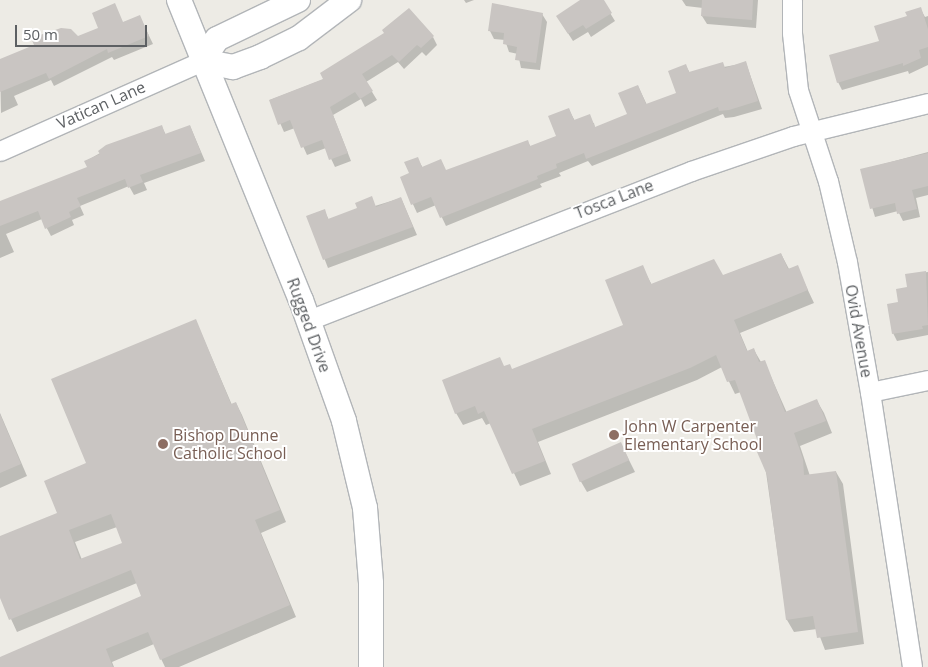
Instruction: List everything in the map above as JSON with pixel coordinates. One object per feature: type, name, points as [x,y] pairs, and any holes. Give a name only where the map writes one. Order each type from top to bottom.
[{"type":"street","name":"Rugged Drive","points":[[179,0],[202,61],[309,320],[344,421],[365,508],[371,583],[371,667]]},
{"type":"street","name":"Vatican Lane","points":[[0,151],[202,61],[218,39],[298,0]]},
{"type":"street","points":[[202,61],[233,67],[260,57],[300,38],[349,0]]},
{"type":"street","name":"Ovid Avenue","points":[[792,0],[792,33],[798,90],[828,181],[846,262],[870,392],[912,667]]},
{"type":"street","name":"Tosca Lane","points":[[309,320],[620,196],[811,132],[928,103]]},
{"type":"street","points":[[870,392],[928,380]]},
{"type":"building","points":[[580,0],[604,0],[612,13],[586,29],[583,25],[568,34],[556,16]]},
{"type":"building","points":[[702,0],[753,0],[752,20],[701,16]]},
{"type":"building","points":[[115,3],[123,22],[140,15],[149,36],[108,53],[107,49],[49,79],[46,73],[0,92],[0,59],[34,45],[31,38],[61,28],[71,29],[78,36],[98,28],[92,13]]},
{"type":"building","points":[[492,3],[543,13],[536,63],[515,60],[517,47],[503,44],[504,33],[488,31]]},
{"type":"building","points":[[921,7],[928,29],[928,47],[919,50],[921,58],[903,66],[903,63],[837,83],[829,55],[879,41],[874,26],[907,16],[905,12]]},
{"type":"building","points":[[409,8],[434,36],[421,48],[417,45],[399,62],[392,55],[362,74],[373,91],[360,99],[355,92],[330,107],[348,153],[329,160],[322,140],[301,148],[290,120],[278,125],[269,100],[323,79],[320,73],[384,33],[382,30]]},
{"type":"building","points":[[746,61],[758,101],[729,110],[719,111],[718,107],[586,159],[584,153],[556,164],[557,168],[537,176],[538,179],[440,218],[431,197],[411,205],[400,177],[409,173],[404,162],[418,157],[422,167],[441,159],[446,170],[528,140],[530,146],[556,136],[548,116],[569,108],[574,120],[590,114],[595,127],[627,114],[618,93],[638,85],[646,104],[676,93],[668,71],[686,64],[689,72],[723,62],[725,68]]},
{"type":"building","points":[[162,125],[165,134],[190,125],[201,153],[140,175],[143,182],[128,188],[125,179],[77,198],[81,206],[69,212],[71,217],[45,229],[38,211],[0,226],[0,201],[87,167],[84,161],[100,154],[98,151],[106,145]]},
{"type":"building","points":[[928,153],[928,186],[912,190],[917,209],[897,214],[895,203],[870,209],[860,169]]},
{"type":"building","points":[[372,196],[376,207],[401,197],[413,227],[323,260],[306,216],[325,209],[328,219],[357,208],[355,203]]},
{"type":"building","points":[[781,253],[788,269],[798,265],[808,290],[734,320],[747,351],[754,348],[759,362],[765,360],[785,412],[817,399],[826,421],[794,433],[803,459],[804,475],[836,471],[858,632],[817,638],[813,616],[786,620],[767,475],[757,452],[761,450],[735,380],[727,382],[716,355],[690,368],[532,429],[545,461],[512,474],[484,411],[478,414],[475,406],[455,414],[442,380],[500,357],[504,366],[510,364],[512,369],[623,325],[605,280],[643,265],[651,284],[714,259],[723,275]]},
{"type":"building","points":[[926,271],[928,325],[922,326],[923,329],[892,334],[887,304],[898,302],[896,289],[907,287],[905,274]]},
{"type":"building","points":[[196,319],[231,404],[236,402],[280,510],[255,520],[290,605],[160,660],[148,632],[106,649],[113,667],[0,667],[0,657],[141,596],[131,570],[9,620],[0,598],[0,536],[57,513],[44,481],[86,463],[51,379]],"holes":[[[111,514],[122,543],[80,559],[69,530]]]},
{"type":"building","points":[[0,414],[21,464],[0,473]]},
{"type":"building","points":[[621,442],[629,460],[580,482],[572,464]]},
{"type":"place","name":"John W Carpenter Elementary School","points":[[614,435]]},
{"type":"place","name":"Bishop Dunne Catholic School","points":[[163,444]]}]
